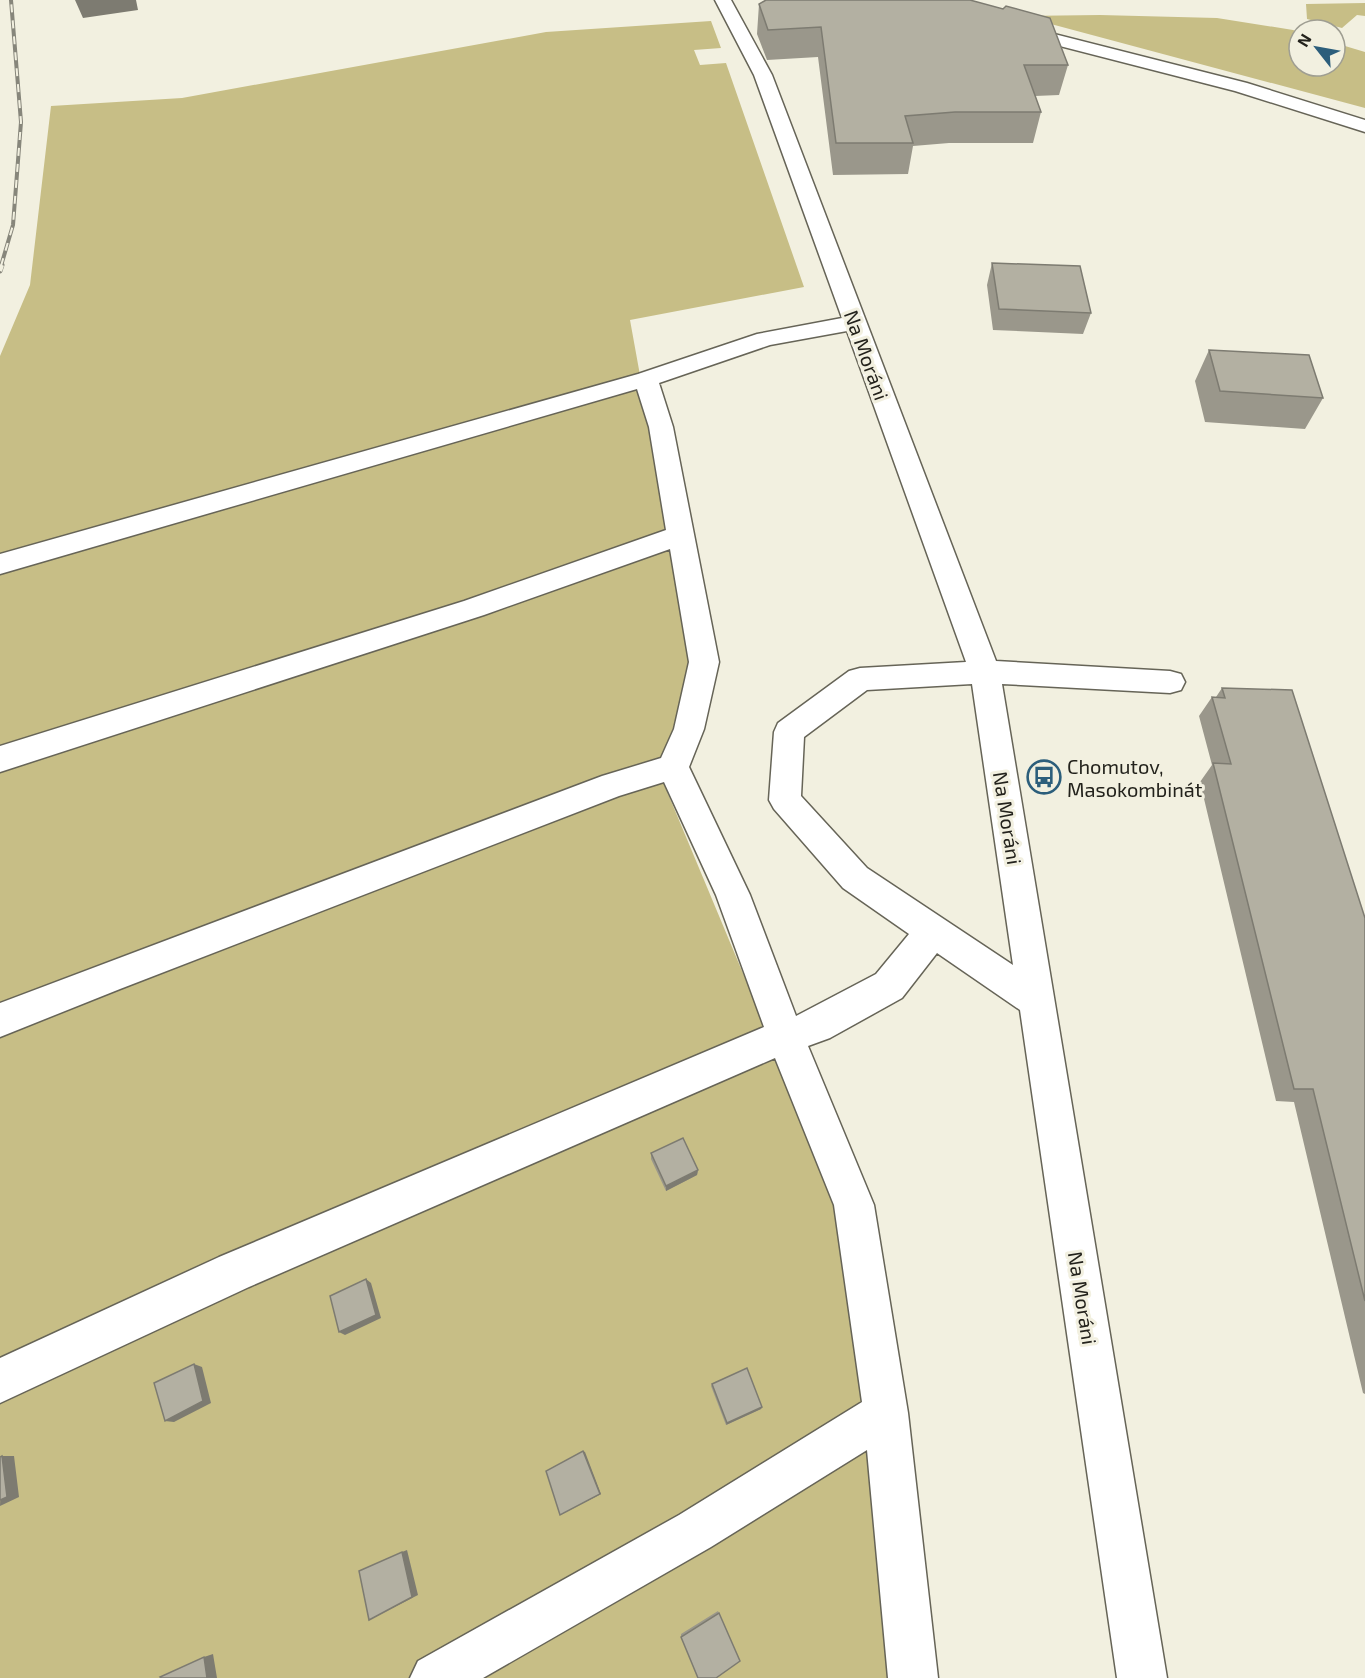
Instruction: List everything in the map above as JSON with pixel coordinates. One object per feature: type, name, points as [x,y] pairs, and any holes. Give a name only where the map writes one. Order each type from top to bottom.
[{"type":"lane","name":"Na Moráni","points":[[723,0],[763,75],[985,672],[1142,1678]]},
{"type":"lane","points":[[993,23],[1241,87],[1365,126]]},
{"type":"lane","points":[[0,564],[646,379],[765,339],[855,323]]},
{"type":"lane","points":[[646,379],[661,428],[704,662],[689,729],[673,766],[733,895],[786,1038],[854,1205],[886,1413],[913,1678]]},
{"type":"lane","points":[[0,759],[474,608],[682,534]]},
{"type":"lane","points":[[1038,1002],[855,878],[785,800],[789,732],[860,679],[985,672],[1170,682]]},
{"type":"lane","points":[[0,1020],[613,785],[673,766]]},
{"type":"lane","points":[[0,1381],[245,1267],[751,1049],[817,1026],[889,986],[933,931]]},
{"type":"lane","points":[[435,1678],[695,1531],[886,1413]]},
{"type":"shaded area","points":[[1365,3],[1365,16],[1357,15],[1347,24],[1347,18],[1307,18],[1306,4]]},
{"type":"shaded area","points":[[1100,15],[1217,18],[1287,29],[1287,78],[1347,78],[1347,47],[1365,52],[1365,108],[1021,16]]},
{"type":"shaded area","points":[[711,21],[721,48],[694,50],[700,65],[726,63],[804,287],[630,320],[691,657],[661,777],[846,1220],[892,1678],[0,1678],[0,356],[30,285],[51,106],[182,98],[546,32]]},
{"type":"building","points":[[766,0],[970,0],[1003,9],[1006,6],[1050,18],[1068,65],[1024,65],[1041,112],[955,112],[905,116],[913,143],[836,143],[821,27],[768,30],[759,4]]},
{"type":"building","points":[[992,263],[1080,266],[1091,313],[999,309]]},
{"type":"building","points":[[1209,350],[1309,355],[1323,398],[1220,391]]},
{"type":"building","points":[[1222,688],[1292,690],[1365,918],[1365,1301],[1313,1089],[1294,1089],[1213,763],[1231,764],[1212,697],[1225,698]]},
{"type":"building","points":[[683,1138],[698,1170],[666,1186],[651,1153]]},
{"type":"building","points":[[366,1279],[376,1315],[339,1332],[330,1296]]},
{"type":"building","points":[[194,1364],[203,1401],[165,1421],[154,1383]]},
{"type":"building","points":[[747,1368],[762,1407],[727,1423],[712,1384]]},
{"type":"building","points":[[583,1451],[600,1494],[560,1515],[546,1471]]},
{"type":"building","points":[[2,1456],[7,1497],[0,1500],[0,1457]]},
{"type":"building","points":[[402,1552],[412,1597],[369,1620],[359,1571]]},
{"type":"building","points":[[719,1613],[740,1661],[716,1678],[698,1678],[681,1637]]},
{"type":"building","points":[[204,1657],[207,1678],[160,1677]]},
{"type":"railway","points":[[1,266],[13,225],[21,122],[11,0]]},
{"type":"railway","points":[[0,271],[2,265]]},
{"type":"place","name":"Chomutov, Masokombinát","points":[[1044,777]]}]
